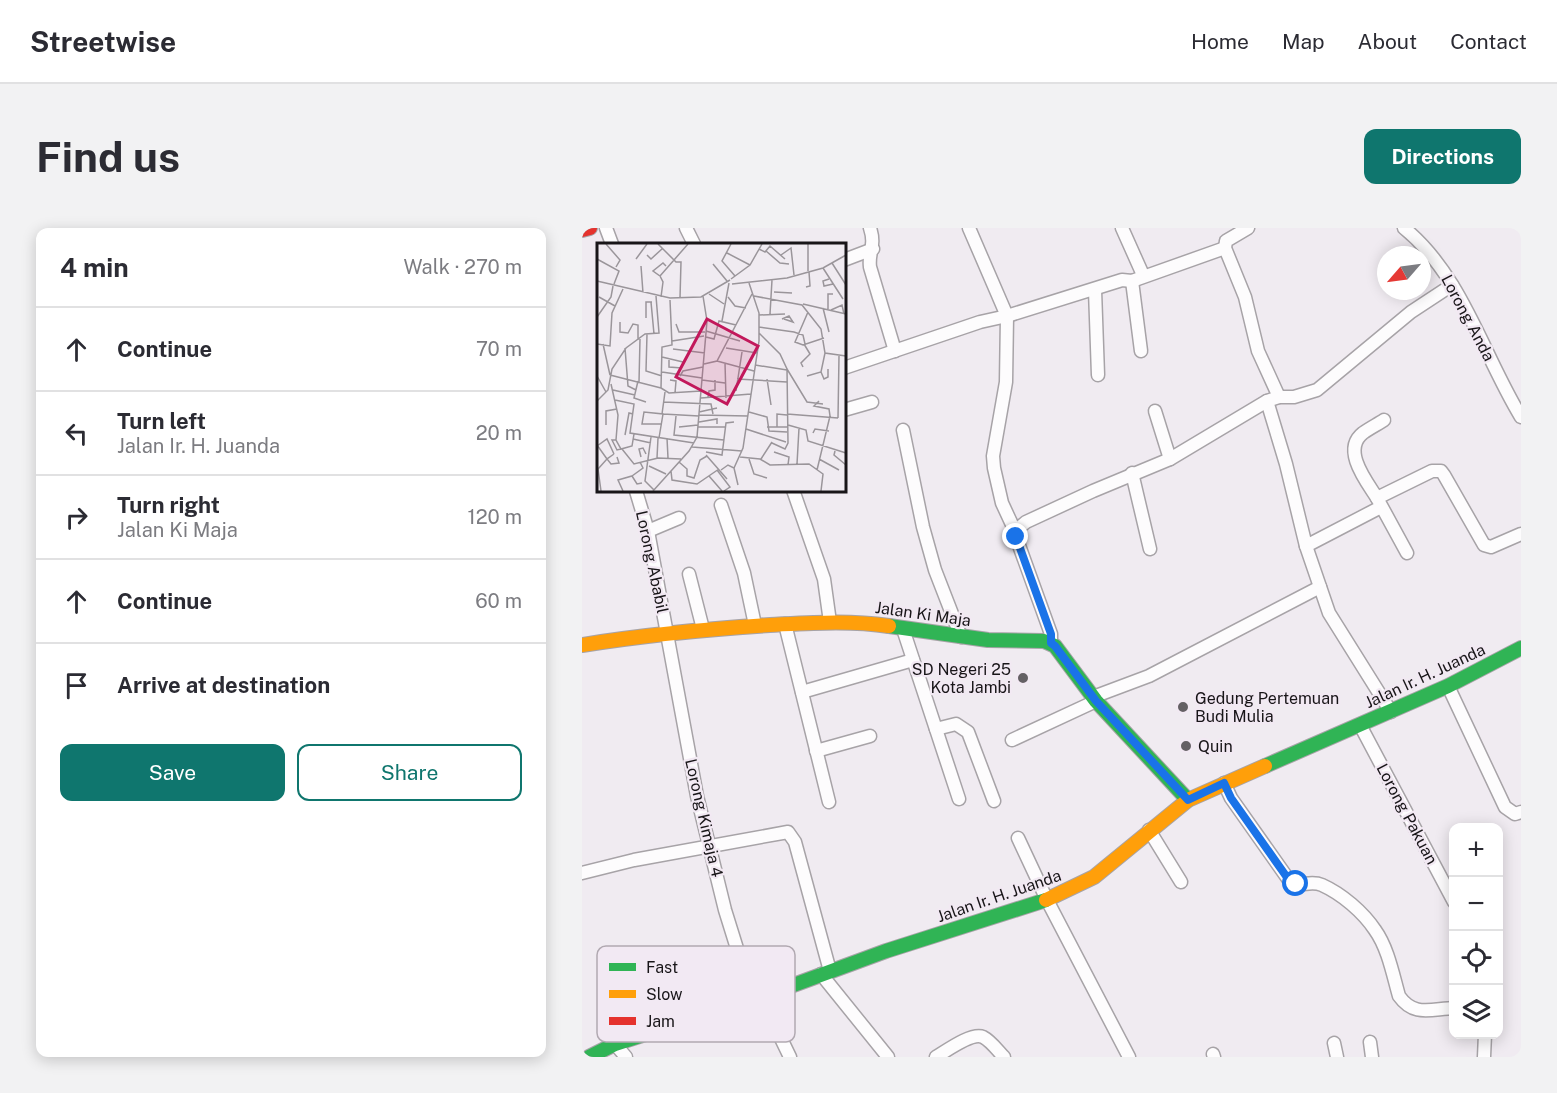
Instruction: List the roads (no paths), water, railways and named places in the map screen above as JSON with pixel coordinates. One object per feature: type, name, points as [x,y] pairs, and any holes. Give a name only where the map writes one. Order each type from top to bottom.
[{"type":"main road","points":[[582,230],[590,228]]},
{"type":"main road","name":"Jalan Ki Maja","points":[[582,645],[704,629],[830,622],[861,622],[961,637],[1051,643]]},
{"type":"main road","points":[[1051,643],[1094,699],[1188,800]]},
{"type":"main road","name":"Jalan Ir. H. Juanda","points":[[795,984],[1047,900],[1094,877],[1188,800],[1448,686],[1521,648]]},
{"type":"main road","name":"Jalan Ir. H. Juanda","points":[[589,1057],[621,1042]]},
{"type":"street","points":[[606,228],[612,243]]},
{"type":"street","points":[[686,228],[694,243]]},
{"type":"street","points":[[870,228],[874,238],[869,260],[870,267],[895,351]]},
{"type":"street","points":[[969,228],[1008,316],[1006,382],[993,456],[994,468],[1002,503],[1015,531],[1051,634],[1051,643]]},
{"type":"street","points":[[1122,228],[1138,278],[1141,351]]},
{"type":"street","points":[[1248,228],[1226,241],[1225,248],[1245,297],[1273,399],[1306,546],[1334,622],[1391,712]]},
{"type":"street","name":"Lorong Anda","points":[[1404,228],[1415,237],[1452,285],[1521,417]]},
{"type":"street","points":[[846,367],[980,322],[1008,316],[1122,280],[1138,278],[1225,248]]},
{"type":"street","points":[[846,259],[873,249]]},
{"type":"street","points":[[1015,531],[1026,522],[1132,473],[1170,459],[1273,399],[1294,397],[1317,390],[1411,312],[1452,285]]},
{"type":"street","points":[[1095,290],[1098,375]]},
{"type":"street","points":[[846,409],[872,402]]},
{"type":"street","points":[[1155,411],[1170,459]]},
{"type":"street","points":[[1384,420],[1361,434],[1355,448],[1357,464],[1407,553]]},
{"type":"street","points":[[903,430],[923,527],[935,570],[961,637]]},
{"type":"street","points":[[1306,546],[1432,471],[1441,471],[1485,545],[1491,547],[1521,534]]},
{"type":"street","points":[[1132,473],[1150,549]]},
{"type":"street","name":"Lorong Ababil","points":[[636,492],[648,531],[667,633]]},
{"type":"street","points":[[794,492],[824,579],[830,622]]},
{"type":"street","points":[[721,505],[744,573],[755,625]]},
{"type":"street","points":[[648,531],[679,518]]},
{"type":"street","points":[[689,574],[704,629]]},
{"type":"street","points":[[1012,740],[1094,699],[1149,676],[1320,587]]},
{"type":"street","points":[[785,624],[829,802]]},
{"type":"street","points":[[903,629],[959,799]]},
{"type":"street","name":"Lorong Kimaja 4","points":[[667,633],[697,796],[724,910],[737,946]]},
{"type":"street","points":[[802,692],[913,660]]},
{"type":"street","points":[[1448,686],[1505,807],[1515,814],[1521,812]]},
{"type":"street","points":[[936,729],[956,724],[968,732],[994,801]]},
{"type":"street","name":"Lorong Pakuan","points":[[1360,725],[1449,893]]},
{"type":"street","points":[[816,751],[870,736]]},
{"type":"street","points":[[1224,783],[1231,798],[1291,883],[1311,881],[1322,884],[1341,895],[1376,931],[1399,996],[1405,1005],[1416,1010],[1449,1008]]},
{"type":"street","points":[[1149,830],[1181,882]]},
{"type":"street","points":[[582,873],[634,860],[781,833],[791,834],[795,842],[825,973],[888,1057]]},
{"type":"street","points":[[1018,838],[1047,900],[1129,1057]]},
{"type":"street","points":[[936,1057],[971,1036],[984,1038],[1004,1057]]},
{"type":"street","points":[[1484,1057],[1485,1039]]},
{"type":"street","name":"Lorong Kimaja 4","points":[[781,1042],[790,1057]]},
{"type":"street","points":[[1370,1042],[1372,1057]]},
{"type":"street","points":[[1334,1043],[1336,1057]]},
{"type":"street","points":[[615,1044],[626,1057]]},
{"type":"place","name":"SD Negeri 25 Kota Jambi","points":[[1023,678]]},
{"type":"place","name":"Gedung Pertemuan Budi Mulia","points":[[1183,707]]},
{"type":"place","name":"Quin","points":[[1186,746]]}]
